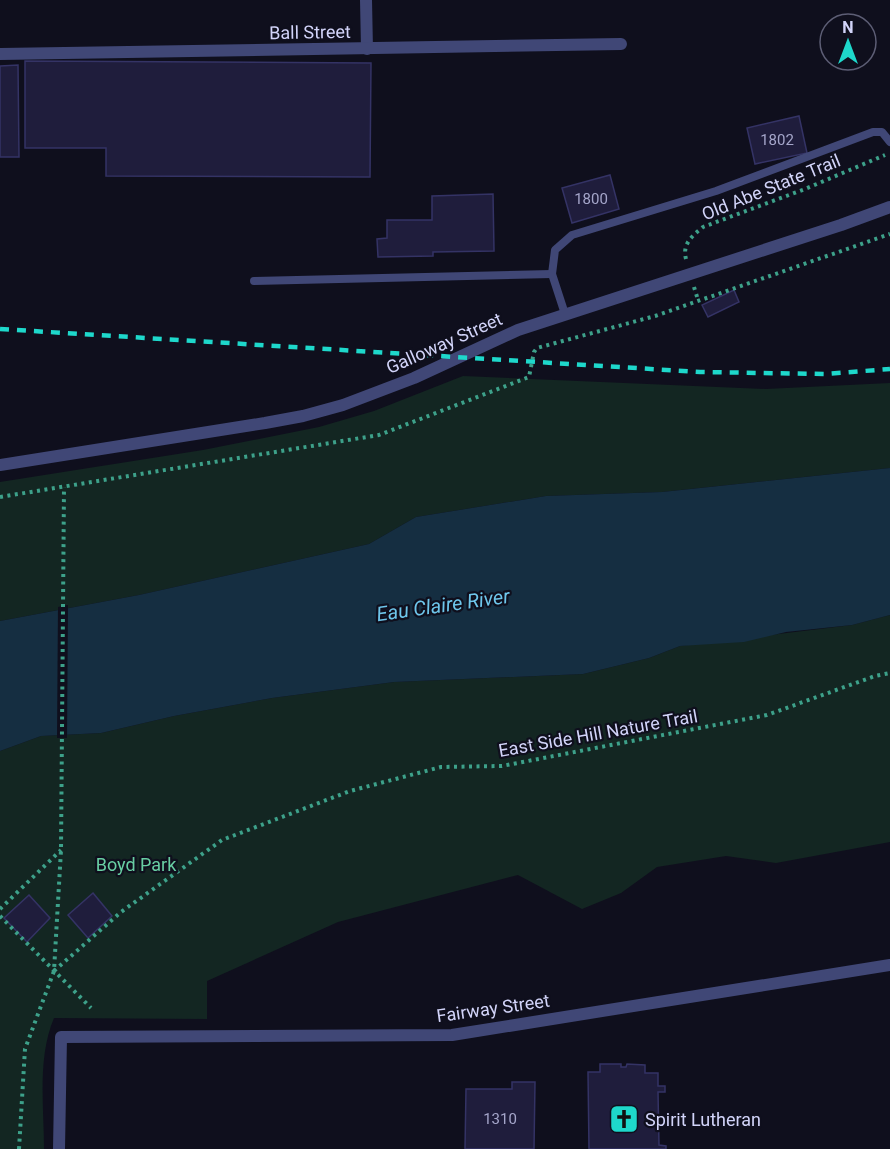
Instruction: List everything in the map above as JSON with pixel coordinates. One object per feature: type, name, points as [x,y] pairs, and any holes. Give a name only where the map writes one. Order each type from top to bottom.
[{"type":"street","points":[[366,0],[367,49]]},
{"type":"street","name":"Ball Street","points":[[0,54],[621,44]]},
{"type":"street","name":"Galloway Street","points":[[0,465],[303,416],[343,405],[414,378],[518,330],[890,207]]},
{"type":"street","name":"Fairway Street","points":[[59,1149],[61,1037],[452,1035],[890,965]]},
{"type":"lane","points":[[565,314],[552,274],[555,250],[572,235],[716,191],[873,132],[882,132],[890,142]]},
{"type":"lane","points":[[254,281],[552,274]]},
{"type":"path","name":"Old Abe State Trail","points":[[890,153],[805,189],[703,227],[689,238],[685,253],[698,300],[890,234]]},
{"type":"path","points":[[18,1149],[25,1049],[54,971],[61,848],[64,487]]},
{"type":"path","name":"East Side Hill Nature Trail","points":[[54,971],[121,912],[222,840],[350,791],[441,767],[502,766],[766,715],[875,676],[890,673]]},
{"type":"path","points":[[0,909],[61,848]]},
{"type":"path","points":[[0,916],[91,1008]]},
{"type":"green space","points":[[463,376],[766,389],[890,383],[890,468],[662,492],[546,496],[416,517],[369,544],[139,595],[0,621],[0,482],[203,450],[319,427],[374,411]]},
{"type":"green space","name":"Boyd Park","points":[[890,615],[890,842],[776,863],[726,856],[657,867],[621,893],[582,909],[518,875],[338,922],[207,981],[207,1019],[54,1018],[45,1049],[43,1066],[44,1149],[0,1149],[0,751],[41,736],[101,733],[174,716],[272,698],[394,682],[583,674],[649,658],[680,646],[852,625]]},
{"type":"water","name":"Eau Claire River","points":[[890,468],[890,615],[852,625],[786,632],[744,642],[680,646],[649,658],[583,674],[394,682],[272,698],[174,716],[101,733],[41,736],[0,751],[0,621],[139,595],[369,544],[416,517],[546,496],[662,492]]},
{"type":"pier","points":[[68,605],[67,738],[57,738],[58,607]]},
{"type":"building","points":[[25,61],[371,63],[370,177],[106,176],[106,148],[25,148]]},
{"type":"building","points":[[18,65],[19,157],[0,157],[0,66]]},
{"type":"building","points":[[799,116],[807,153],[755,164],[747,128]]},
{"type":"building","points":[[610,175],[619,209],[572,223],[562,188]]},
{"type":"building","points":[[493,194],[494,251],[433,252],[433,256],[378,257],[377,239],[387,238],[387,220],[432,220],[432,196]]},
{"type":"building","points":[[734,290],[739,302],[708,317],[702,305]]},
{"type":"building","points":[[93,893],[112,916],[88,938],[68,915]]},
{"type":"building","points":[[29,895],[50,918],[27,942],[4,918]]},
{"type":"building","name":"Spirit Lutheran","points":[[600,1064],[621,1064],[621,1067],[626,1067],[627,1064],[645,1065],[645,1073],[658,1073],[658,1086],[665,1086],[665,1092],[658,1092],[659,1145],[666,1146],[666,1149],[589,1149],[588,1072],[600,1072]]},
{"type":"building","points":[[512,1082],[535,1082],[534,1149],[465,1149],[466,1089],[512,1089]]},
{"type":"railway","points":[[0,329],[700,372],[825,374],[890,369]]},
{"type":"place","name":"Spirit Lutheran","points":[[624,1119]]}]
